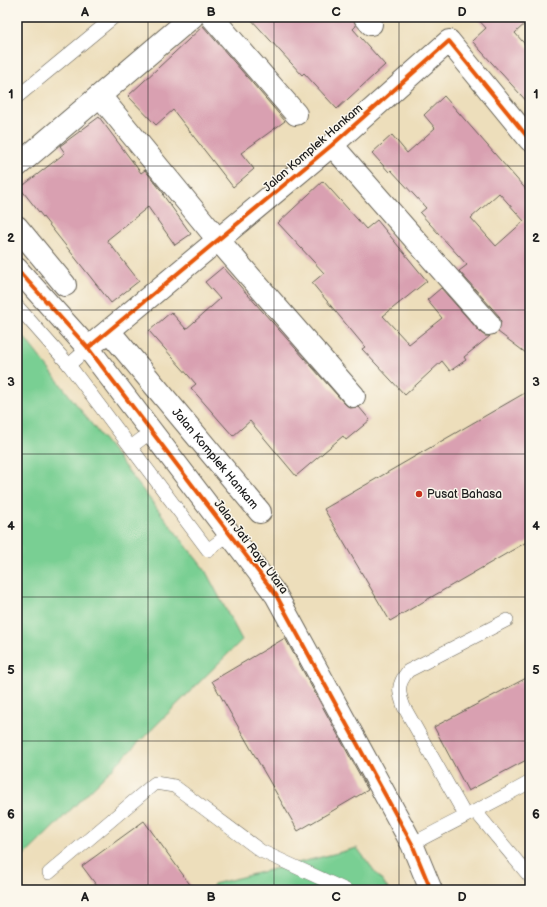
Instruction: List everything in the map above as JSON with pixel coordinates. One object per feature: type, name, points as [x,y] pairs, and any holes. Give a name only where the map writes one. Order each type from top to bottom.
[{"type":"street","points":[[17,166],[192,17]]},
{"type":"street","points":[[212,17],[296,114]]},
{"type":"street","name":"Jalan Komplek Hankam","points":[[88,348],[332,145],[450,41],[530,140]]},
{"type":"street","points":[[100,96],[219,240],[354,396]]},
{"type":"street","name":"Jalan Komplek Hankam","points":[[332,145],[489,324]]},
{"type":"street","points":[[17,227],[65,285]]},
{"type":"street","name":"Jalan Jati Raya Utara","points":[[17,269],[88,348],[276,595],[412,844],[431,890]]},
{"type":"street","name":"Jalan Komplek Hankam","points":[[108,331],[260,512]]},
{"type":"lane","points":[[17,97],[114,17]]},
{"type":"lane","points":[[17,306],[69,365],[208,550],[229,534]]},
{"type":"lane","points":[[69,365],[88,348]]},
{"type":"lane","points":[[131,447],[152,431]]},
{"type":"lane","points":[[507,620],[408,671],[400,681],[399,694],[404,707],[470,814],[530,877]]},
{"type":"lane","points":[[412,844],[530,782]]},
{"type":"lane","points":[[49,873],[155,783],[174,786],[261,851],[346,890]]},
{"type":"green space","points":[[17,328],[205,570],[242,640],[17,863]]},
{"type":"green space","points":[[357,848],[389,890],[211,890],[214,884]]},
{"type":"building","points":[[249,17],[353,17],[356,26],[353,29],[385,65],[337,109],[304,73],[302,75]]},
{"type":"building","points":[[476,17],[530,17],[530,19],[515,33],[530,50],[530,105],[472,41],[486,28]]},
{"type":"building","points":[[203,26],[285,121],[241,153],[254,169],[233,187],[173,110],[156,125],[128,96]]},
{"type":"building","points":[[444,96],[530,194],[530,356],[498,332],[501,322],[499,316],[459,271],[467,265],[420,213],[426,208],[391,170],[389,172],[372,153],[392,135],[407,153],[435,128],[424,115]],"holes":[[[499,193],[524,221],[496,246],[471,218]]]},
{"type":"building","points":[[99,117],[141,173],[145,170],[164,194],[163,195],[191,234],[175,245],[148,207],[107,240],[139,281],[111,303],[20,188],[65,153],[60,146]]},
{"type":"building","points":[[323,181],[366,229],[377,220],[427,281],[383,316],[409,344],[442,318],[427,300],[441,288],[480,332],[485,336],[490,336],[464,357],[466,360],[450,371],[442,361],[405,395],[362,349],[365,347],[312,283],[324,273],[278,223]]},
{"type":"building","points":[[223,267],[345,404],[350,408],[359,407],[370,420],[346,440],[343,436],[296,476],[250,421],[233,436],[191,388],[196,384],[149,331],[171,312],[186,329],[220,299],[205,282]]},
{"type":"building","name":"Pusat Bahasa","points":[[530,390],[530,540],[390,621],[324,509]]},
{"type":"building","points":[[285,638],[368,790],[298,831],[212,681]]},
{"type":"building","points":[[530,676],[530,758],[468,791],[434,727]]},
{"type":"building","points":[[144,821],[194,890],[100,890],[82,866]]},
{"type":"cycle path","points":[[88,348],[332,145],[449,41],[530,140]]},
{"type":"cycle path","points":[[17,269],[88,348],[276,595],[412,844],[431,890]]},
{"type":"place","name":"Pusat Bahasa","points":[[419,494]]}]
